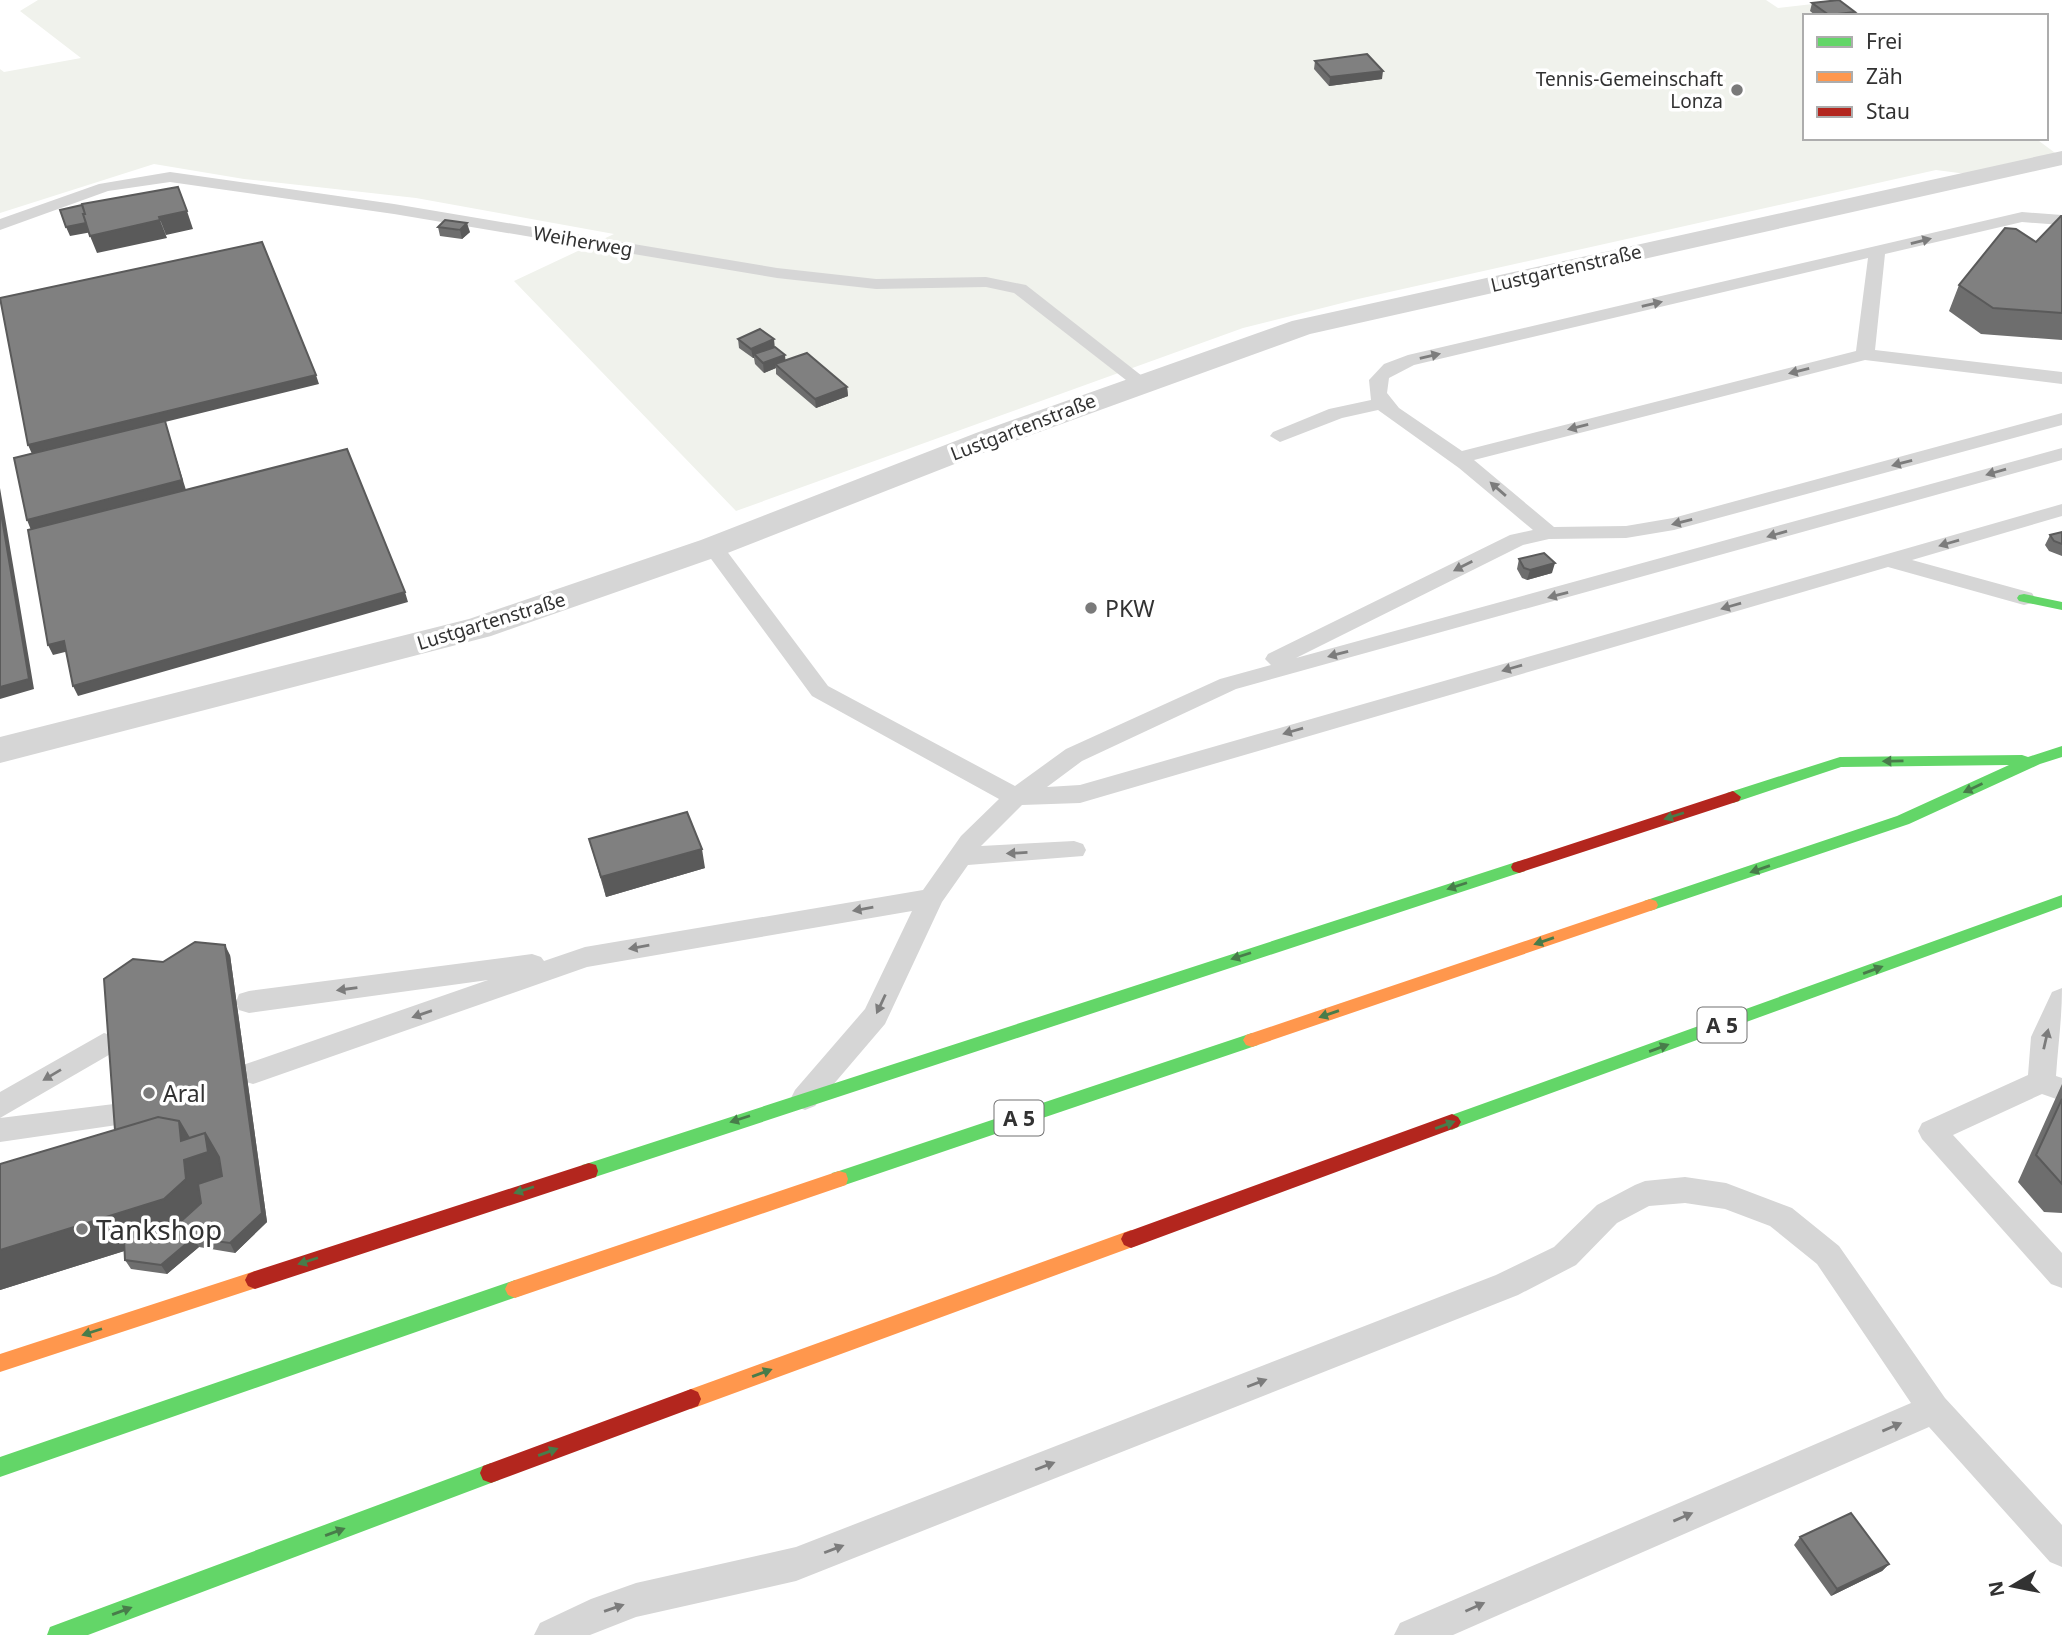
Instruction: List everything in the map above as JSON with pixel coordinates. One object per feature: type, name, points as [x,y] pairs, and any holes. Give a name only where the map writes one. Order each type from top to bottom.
[{"type":"highway","points":[[2024,598],[2062,606]]},
{"type":"highway","name":"A 5","points":[[0,1467],[650,1243],[1903,820],[2035,760],[2062,751]]},
{"type":"highway","points":[[0,1363],[1840,762],[2035,760]]},
{"type":"highway","name":"A 5","points":[[58,1635],[733,1383],[2062,901]]},
{"type":"street","name":"Lustgartenstraße","points":[[0,750],[479,628],[713,547],[987,440],[1301,327],[2062,158]]},
{"type":"lane","name":"Weiherweg","points":[[0,225],[105,187],[170,177],[394,209],[778,273],[876,284],[986,282],[1020,289],[1142,383]]},
{"type":"lane","points":[[1549,533],[1461,457],[1391,412],[1378,394],[1378,380],[1387,369],[1408,361],[2022,217],[2062,202]]},
{"type":"lane","points":[[2022,217],[2062,220]]},
{"type":"lane","points":[[1865,354],[1877,251]]},
{"type":"lane","points":[[1461,457],[1865,354],[2062,378]]},
{"type":"lane","points":[[1280,436],[1336,413],[1383,403]]},
{"type":"lane","points":[[805,1098],[875,1016],[931,898],[970,842],[1016,797],[1074,755],[1228,684],[1517,540],[1549,533],[1626,532],[1674,524],[2062,419]]},
{"type":"lane","points":[[1228,684],[2062,454]]},
{"type":"lane","points":[[713,547],[820,691],[1016,797],[1080,794],[2062,510]]},
{"type":"lane","points":[[1889,561],[2024,598]]},
{"type":"lane","points":[[960,856],[1074,850]]},
{"type":"lane","points":[[249,1002],[584,957],[931,898]]},
{"type":"lane","points":[[253,1073],[584,957]]},
{"type":"lane","points":[[2062,999],[2045,1037],[2052,1086],[1932,1131],[2062,1274]]},
{"type":"lane","points":[[0,1106],[104,1044]]},
{"type":"lane","points":[[0,1129],[114,1116]]},
{"type":"lane","points":[[552,1635],[591,1616],[636,1600],[796,1564],[1507,1285],[1564,1256],[1607,1214],[1645,1194],[1685,1190],[1726,1196],[1781,1217],[1828,1255],[1934,1409],[2062,1550]]},
{"type":"lane","points":[[1412,1635],[1934,1409]]},
{"type":"shaded area","points":[[38,0],[1766,0],[1778,8],[1839,1],[1857,14],[1803,14],[1803,140],[2038,140],[2062,158],[1982,176],[1936,170],[1358,299],[1243,328],[736,511],[514,281],[614,234],[416,198],[244,179],[154,164],[0,213],[0,69],[4,72],[81,58],[20,11]]},
{"type":"building","points":[[1839,0],[1855,12],[1828,14],[1812,3]]},
{"type":"building","points":[[1367,54],[1383,71],[1330,77],[1315,61]]},
{"type":"building","points":[[178,187],[187,211],[90,236],[82,204]]},
{"type":"building","points":[[82,205],[86,223],[66,227],[60,210]]},
{"type":"building","points":[[2061,216],[2062,313],[1993,308],[1959,285],[2005,228],[2016,229],[2036,242]]},
{"type":"building","points":[[445,220],[467,223],[460,230],[438,227]]},
{"type":"building","points":[[262,242],[316,375],[28,445],[0,298]]},
{"type":"building","points":[[760,329],[774,339],[751,349],[738,339]]},
{"type":"building","points":[[775,347],[785,355],[763,363],[754,354]]},
{"type":"building","points":[[807,353],[847,387],[815,399],[775,364]]},
{"type":"building","points":[[165,421],[182,480],[27,520],[14,458]]},
{"type":"building","points":[[347,449],[405,592],[73,686],[64,641],[48,645],[28,530]]},
{"type":"building","points":[[0,507],[29,679],[0,687]]},
{"type":"building","points":[[2062,532],[2062,544],[2054,541],[2050,535]]},
{"type":"building","points":[[1544,553],[1555,563],[1530,570],[1524,568],[1519,559]]},
{"type":"building","points":[[687,812],[702,849],[601,877],[589,839]]},
{"type":"building","points":[[195,942],[225,945],[262,1213],[230,1243],[193,1238],[161,1265],[125,1260],[124,1240],[179,1223],[201,1203],[198,1184],[222,1176],[219,1157],[205,1133],[189,1138],[179,1121],[158,1117],[115,1130],[104,979],[133,959],[163,962]]},
{"type":"building","points":[[2062,1099],[2062,1184],[2036,1155]]},
{"type":"building","points":[[158,1117],[179,1121],[181,1141],[205,1133],[208,1152],[184,1160],[186,1179],[164,1199],[0,1250],[0,1164]]},
{"type":"building","points":[[1851,1513],[1889,1564],[1837,1589],[1800,1537]]},
{"type":"traffic: fast","points":[[2024,598],[2062,606]]},
{"type":"traffic: fast","points":[[1650,905],[1903,820],[2035,760],[2062,751]]},
{"type":"traffic: fast","points":[[1733,797],[1840,762],[2022,760]]},
{"type":"traffic: fast","points":[[589,1171],[1519,867]]},
{"type":"traffic: fast","points":[[1452,1122],[2062,901]]},
{"type":"traffic: fast","points":[[839,1179],[1252,1040]]},
{"type":"traffic: fast","points":[[0,1467],[515,1289]]},
{"type":"traffic: fast","points":[[58,1635],[491,1473]]},
{"type":"traffic: slow","points":[[1252,1040],[1650,905]]},
{"type":"traffic: slow","points":[[515,1289],[839,1179]]},
{"type":"traffic: slow","points":[[691,1399],[1131,1239]]},
{"type":"traffic: slow","points":[[0,1363],[255,1280]]},
{"type":"traffic: jam","points":[[1519,867],[1733,797]]},
{"type":"traffic: jam","points":[[1131,1239],[1452,1122]]},
{"type":"traffic: jam","points":[[255,1280],[589,1171]]},
{"type":"traffic: jam","points":[[491,1473],[691,1399]]},
{"type":"place","name":"Tennis-Gemeinschaft Lonza","points":[[1737,90]]},
{"type":"place","name":"PKW","points":[[1091,608]]},
{"type":"place","name":"Aral","points":[[149,1093]]},
{"type":"place","name":"Tankshop","points":[[82,1229]]}]
